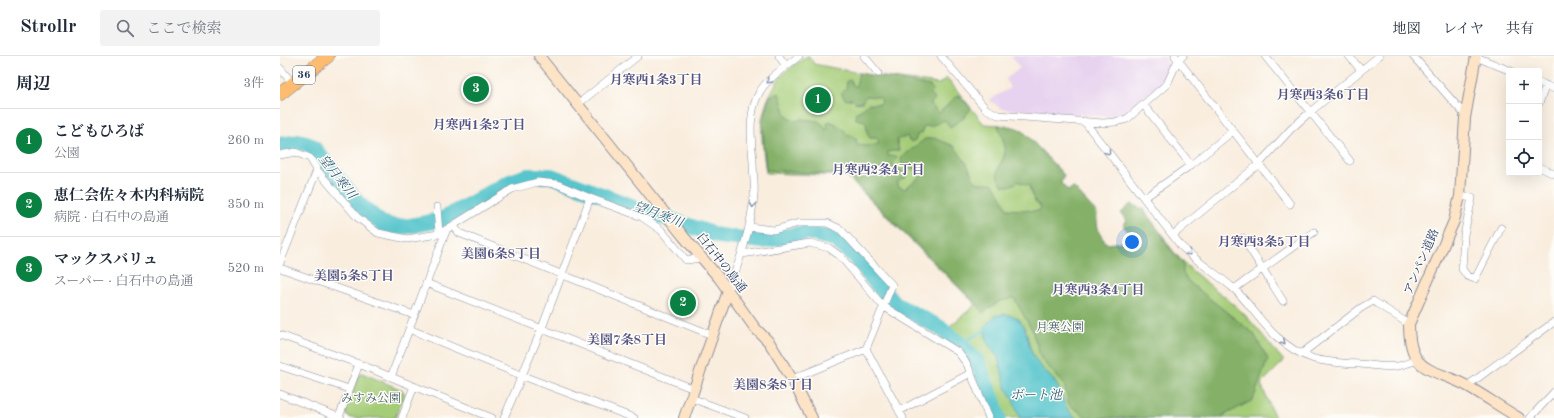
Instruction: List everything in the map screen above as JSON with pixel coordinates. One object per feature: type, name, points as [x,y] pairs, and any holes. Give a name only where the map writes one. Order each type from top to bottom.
[{"type":"highway","name":"36","points":[[280,94],[328,56]]},
{"type":"street","name":"白石中の島通","points":[[539,56],[702,258],[755,328],[769,342],[792,380],[810,417]]},
{"type":"street","points":[[578,104],[629,59],[638,56]]},
{"type":"street","points":[[778,56],[786,66]]},
{"type":"street","points":[[684,418],[712,335],[742,254],[749,230],[754,193],[751,134],[752,110],[759,92],[774,76],[799,56]]},
{"type":"street","points":[[864,56],[878,73]]},
{"type":"street","points":[[941,56],[986,109],[992,113],[998,115],[1103,123],[1127,119],[1167,84],[1179,57],[1233,131],[1290,204]]},
{"type":"street","points":[[1265,56],[1350,161]]},
{"type":"street","points":[[1349,56],[1361,70]]},
{"type":"street","points":[[1173,236],[1259,164],[1291,129],[1310,112],[1379,56]]},
{"type":"street","points":[[1413,56],[1465,115]]},
{"type":"street","points":[[1476,56],[1506,69]]},
{"type":"street","name":"アンパン道路","points":[[1476,56],[1465,115],[1460,196],[1454,221],[1409,324],[1409,338],[1411,347],[1418,360],[1432,372],[1467,386],[1519,418]]},
{"type":"street","points":[[280,68],[293,84]]},
{"type":"street","points":[[1542,83],[1554,89]]},
{"type":"street","points":[[1542,95],[1546,85]]},
{"type":"street","points":[[1143,104],[1190,164]]},
{"type":"street","points":[[1084,121],[1173,236],[1192,257],[1234,289],[1262,322],[1293,350],[1312,359],[1329,363],[1397,366],[1418,360]]},
{"type":"street","points":[[1144,198],[1233,131]]},
{"type":"street","points":[[280,155],[295,152],[310,158],[316,170],[357,217],[378,233],[407,239],[442,232],[512,189],[538,182],[557,184],[642,217],[661,230],[686,260],[702,258]]},
{"type":"street","points":[[1542,168],[1554,174]]},
{"type":"street","points":[[280,264],[316,170]]},
{"type":"street","points":[[1460,196],[1472,198],[1464,235],[1462,269],[1467,276],[1475,279],[1501,228]]},
{"type":"street","points":[[504,418],[542,328],[590,198]]},
{"type":"street","points":[[437,207],[438,226],[442,232]]},
{"type":"street","points":[[749,230],[774,230],[799,224],[826,223],[840,229],[892,285],[866,349],[792,380]]},
{"type":"street","points":[[454,226],[459,233],[712,335]]},
{"type":"street","points":[[391,377],[426,283],[442,232]]},
{"type":"street","points":[[1234,289],[1314,232]]},
{"type":"street","points":[[1243,238],[1283,301]]},
{"type":"street","points":[[742,254],[810,243],[829,248],[840,256],[884,304],[958,352],[967,364],[989,418]]},
{"type":"street","points":[[280,268],[414,315]]},
{"type":"street","points":[[426,283],[542,328],[693,393],[745,418]]},
{"type":"street","points":[[1301,354],[1373,301],[1409,324]]},
{"type":"street","points":[[1467,386],[1554,322]]},
{"type":"street","points":[[409,329],[522,376],[634,418]]},
{"type":"street","points":[[280,335],[359,364],[492,418]]},
{"type":"street","points":[[866,349],[903,418]]},
{"type":"street","points":[[280,394],[340,418],[359,364]]},
{"type":"street","points":[[280,366],[349,390]]},
{"type":"street","points":[[899,411],[971,373]]},
{"type":"street","points":[[402,418],[414,386]]},
{"type":"street","points":[[1530,418],[1554,392]]},
{"type":"shaded area","points":[[1011,56],[1164,56],[1168,66],[1165,80],[1118,117],[1002,109],[989,100],[1010,88],[1006,79],[1020,68]]},
{"type":"green space","name":"月寒公園","points":[[809,56],[814,64],[869,75],[939,84],[947,78],[984,124],[1000,125],[1121,263],[1162,233],[1168,245],[1187,266],[1242,312],[1284,361],[1261,384],[1275,418],[993,418],[974,370],[967,359],[960,350],[939,335],[973,307],[973,302],[846,176],[766,173],[762,141],[762,121],[767,101],[782,75]]},
{"type":"green space","name":"月寒公園","points":[[859,73],[930,86],[934,90],[930,94],[935,99],[930,104],[939,113],[958,95],[971,108],[964,118],[950,127],[945,120],[931,126],[924,126],[921,133],[918,134],[912,142],[907,136],[897,140],[899,150],[888,152],[888,156],[897,157],[897,160],[893,164],[902,171],[906,178],[898,181],[898,186],[904,189],[923,175],[923,172],[921,169],[913,169],[902,164],[902,157],[925,139],[934,138],[954,146],[967,164],[974,180],[979,183],[992,183],[1001,195],[1007,209],[1039,211],[1041,207],[1035,202],[1029,186],[1018,182],[1013,185],[1003,186],[999,180],[997,171],[1003,159],[1005,147],[998,125],[1014,127],[1023,131],[1064,175],[1061,183],[1068,191],[1073,187],[1097,213],[1099,230],[1102,238],[1108,244],[1121,242],[1130,234],[1123,225],[1127,221],[1121,213],[1131,204],[1143,209],[1160,232],[1167,245],[1183,263],[1183,274],[1189,282],[1254,334],[1268,359],[1253,400],[1219,418],[1088,418],[1069,405],[1064,384],[1041,359],[1032,330],[1014,298],[1000,301],[983,313],[975,302],[847,175],[766,170],[762,119],[770,96],[779,93],[786,115],[795,121],[802,119],[818,121],[826,130],[828,129],[827,123],[829,121],[835,123],[848,136],[851,135],[857,140],[857,145],[870,146],[878,144],[879,141],[876,138],[870,138],[868,136],[865,121],[856,119],[855,113],[868,104],[881,104],[882,100],[878,97],[866,96],[862,102],[856,103],[852,99],[846,100],[842,95],[842,92],[846,88],[847,81],[850,80],[854,86],[856,86]]},
{"type":"green space","name":"みすみ公園","points":[[362,373],[402,390],[405,394],[395,418],[352,418],[347,416],[345,410],[358,376]]},
{"type":"water","name":"ボート池","points":[[1004,314],[1016,317],[1023,324],[1030,349],[1034,357],[1039,365],[1055,382],[1068,410],[1077,418],[1020,418],[1006,387],[998,358],[987,342],[985,330],[987,324],[995,316]]},
{"type":"waterway","name":"望月寒川","points":[[280,145],[300,142],[312,146],[357,202],[381,223],[395,227],[441,220],[510,182],[527,176],[551,176],[647,212],[719,236],[763,241],[808,232],[834,239],[854,256],[895,304],[939,327],[960,344],[977,362],[994,403],[998,418]]},
{"type":"waterway","points":[[960,344],[985,330]]},
{"type":"place","name":"マックスバリュ","points":[[476,89]]},
{"type":"place","name":"こどもひろば","points":[[818,100]]},
{"type":"place","name":"恵仁会佐々木内科病院","points":[[683,303]]},
{"type":"district","name":"月寒西1条3丁目","points":[[656,80]]},
{"type":"district","name":"月寒西3条6丁目","points":[[1323,95]]},
{"type":"district","name":"月寒西1条2丁目","points":[[479,125]]},
{"type":"district","name":"月寒西2条4丁目","points":[[878,170]]},
{"type":"district","name":"月寒西3条5丁目","points":[[1264,242]]},
{"type":"district","name":"美園6条8丁目","points":[[501,254]]},
{"type":"district","name":"美園5条8丁目","points":[[354,276]]},
{"type":"district","name":"月寒西3条4丁目","points":[[1098,290]]},
{"type":"district","name":"美園7条8丁目","points":[[627,340]]},
{"type":"district","name":"美園8条8丁目","points":[[773,385]]}]
